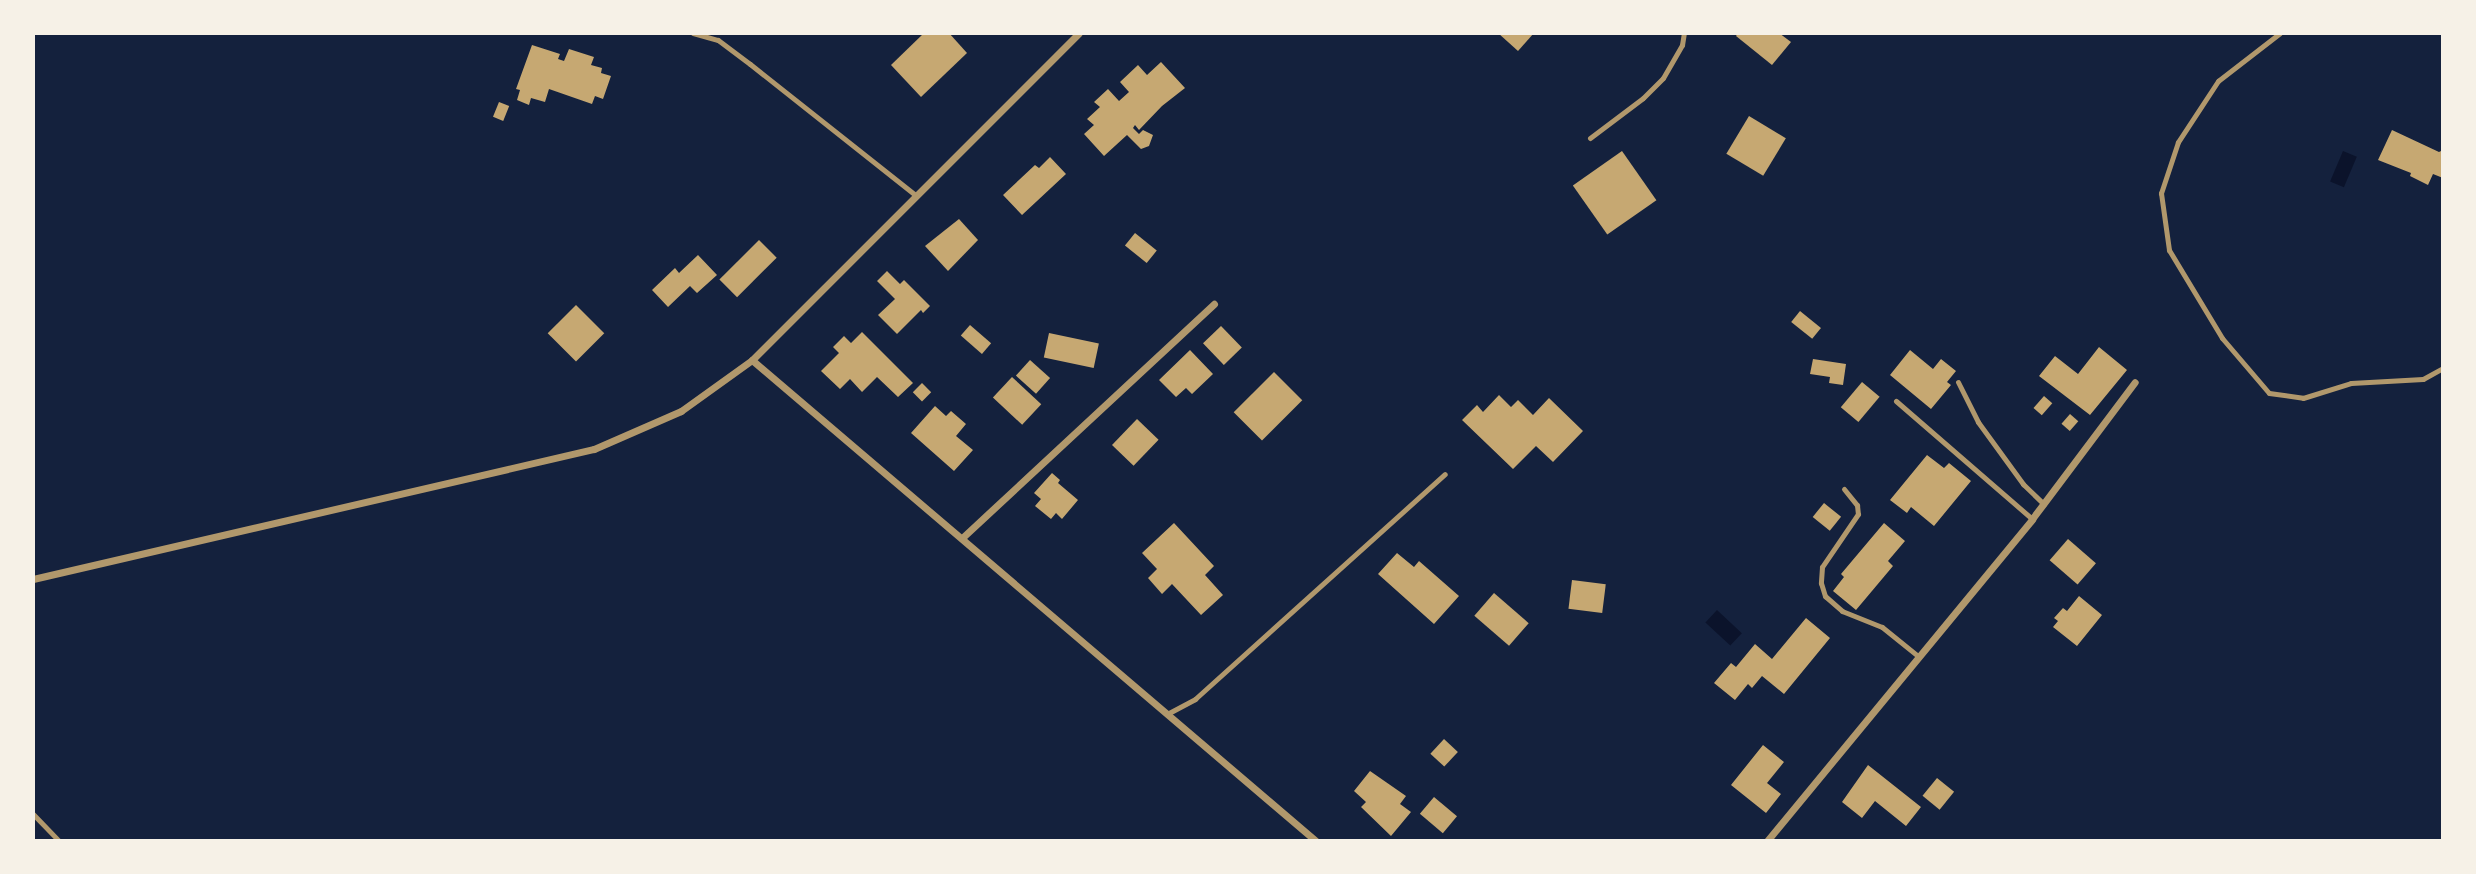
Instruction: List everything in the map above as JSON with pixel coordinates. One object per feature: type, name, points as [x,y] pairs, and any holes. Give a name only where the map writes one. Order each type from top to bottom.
[{"type":"street","points":[[33,579],[594,449],[681,411],[752,360],[1079,33]]},
{"type":"street","points":[[962,538],[1214,304]]},
{"type":"street","points":[[752,360],[1316,841]]},
{"type":"street","points":[[1767,841],[2032,519],[2135,382]]},
{"type":"lane","points":[[693,33],[718,40],[915,195]]},
{"type":"lane","points":[[1590,138],[1643,98],[1662,78],[1682,45],[1684,33]]},
{"type":"lane","points":[[2280,33],[2218,81],[2178,142],[2161,193],[2169,250],[2222,338],[2269,393],[2303,398],[2351,383],[2423,379],[2443,368]]},
{"type":"lane","points":[[1958,382],[1978,422],[2023,484],[2044,504]]},
{"type":"lane","points":[[1896,401],[2032,519]]},
{"type":"lane","points":[[1167,714],[1195,699],[1445,474]]},
{"type":"lane","points":[[1844,489],[1857,505],[1858,514],[1822,567],[1821,583],[1825,596],[1842,611],[1882,627],[1918,656]]},
{"type":"lane","points":[[33,814],[59,841]]},
{"type":"water","points":[[2343,151],[2357,157],[2344,187],[2330,181]]},
{"type":"water","points":[[1717,610],[1742,633],[1730,646],[1705,622]]},
{"type":"building","points":[[924,33],[949,33],[967,53],[921,97],[891,65]]},
{"type":"building","points":[[1498,33],[1534,33],[1518,51]]},
{"type":"building","points":[[1738,33],[1779,33],[1791,42],[1772,65],[1736,36]]},
{"type":"building","points":[[532,45],[560,54],[558,59],[564,61],[569,49],[594,57],[591,65],[602,68],[601,73],[611,76],[603,99],[595,96],[592,104],[549,89],[545,102],[531,98],[529,105],[517,100],[520,90],[516,89]]},
{"type":"building","points":[[1161,62],[1185,88],[1162,106],[1139,130],[1135,125],[1133,128],[1139,134],[1143,130],[1153,135],[1149,146],[1141,149],[1127,135],[1104,156],[1084,134],[1094,125],[1087,119],[1100,107],[1094,102],[1108,89],[1119,101],[1129,92],[1120,82],[1138,65],[1147,75]]},
{"type":"building","points":[[499,102],[509,106],[503,121],[493,117]]},
{"type":"building","points":[[1749,116],[1786,138],[1763,176],[1726,154]]},
{"type":"building","points":[[2392,130],[2439,152],[2443,150],[2443,178],[2433,174],[2428,185],[2410,176],[2411,173],[2378,160]]},
{"type":"building","points":[[1622,151],[1656,200],[1607,235],[1573,185]]},
{"type":"building","points":[[1050,157],[1066,174],[1022,215],[1003,195],[1035,165],[1039,168]]},
{"type":"building","points":[[959,219],[978,240],[948,271],[925,246]]},
{"type":"building","points":[[1135,233],[1157,251],[1147,263],[1125,245]]},
{"type":"building","points":[[759,240],[777,258],[737,297],[719,280]]},
{"type":"building","points":[[698,255],[717,275],[697,293],[690,286],[668,307],[652,290],[675,268],[679,273]]},
{"type":"building","points":[[887,271],[900,284],[904,280],[930,306],[923,313],[921,310],[897,334],[878,315],[895,299],[877,281]]},
{"type":"building","points":[[576,305],[604,333],[576,362],[548,333]]},
{"type":"building","points":[[1800,311],[1821,328],[1812,339],[1791,322]]},
{"type":"building","points":[[970,325],[991,343],[982,354],[961,336]]},
{"type":"building","points":[[1221,326],[1242,348],[1224,365],[1203,343]]},
{"type":"building","points":[[862,332],[913,383],[898,397],[877,377],[862,392],[850,379],[840,389],[821,371],[839,353],[833,347],[844,336],[851,343]]},
{"type":"building","points":[[1049,333],[1099,344],[1094,368],[1044,357]]},
{"type":"building","points":[[2099,347],[2127,370],[2090,415],[2039,376],[2055,356],[2078,374]]},
{"type":"building","points":[[1190,350],[1213,374],[1192,394],[1186,388],[1176,397],[1159,380]]},
{"type":"building","points":[[1910,350],[1933,369],[1941,359],[1956,371],[1947,382],[1951,385],[1931,409],[1890,375]]},
{"type":"building","points":[[1813,359],[1846,364],[1843,385],[1829,383],[1830,377],[1810,374]]},
{"type":"building","points":[[1030,360],[1050,378],[1036,394],[1016,376]]},
{"type":"building","points":[[1274,372],[1302,400],[1262,441],[1234,412]]},
{"type":"building","points":[[1012,377],[1041,404],[1022,425],[993,397]]},
{"type":"building","points":[[1862,382],[1880,397],[1858,422],[1841,407]]},
{"type":"building","points":[[922,383],[931,392],[922,401],[913,392]]},
{"type":"building","points":[[1499,395],[1511,407],[1518,400],[1533,415],[1549,398],[1583,431],[1553,462],[1536,446],[1513,469],[1462,420],[1477,405],[1483,412]]},
{"type":"building","points":[[2044,396],[2052,403],[2042,415],[2034,408]]},
{"type":"building","points":[[935,406],[946,416],[951,411],[966,424],[956,436],[973,450],[954,471],[911,433]]},
{"type":"building","points":[[2070,414],[2078,421],[2070,431],[2061,424]]},
{"type":"building","points":[[1137,419],[1159,440],[1134,466],[1112,445]]},
{"type":"building","points":[[1927,455],[1944,468],[1949,463],[1971,481],[1934,526],[1911,507],[1907,513],[1890,500]]},
{"type":"building","points":[[1052,473],[1060,480],[1058,483],[1078,500],[1062,519],[1056,513],[1051,519],[1035,506],[1041,499],[1034,493]]},
{"type":"building","points":[[1824,503],[1841,517],[1830,531],[1813,517]]},
{"type":"building","points":[[1174,523],[1214,566],[1205,575],[1223,595],[1201,615],[1172,584],[1162,594],[1148,578],[1157,569],[1142,553]]},
{"type":"building","points":[[1884,523],[1905,541],[1888,561],[1893,566],[1856,610],[1833,591],[1844,577],[1841,574]]},
{"type":"building","points":[[2068,539],[2096,563],[2078,584],[2050,560]]},
{"type":"building","points":[[1397,553],[1414,567],[1419,561],[1459,596],[1434,624],[1378,574]]},
{"type":"building","points":[[1572,580],[1606,584],[1602,613],[1568,609]]},
{"type":"building","points":[[1494,593],[1529,623],[1509,646],[1474,616]]},
{"type":"building","points":[[2079,596],[2102,615],[2077,646],[2053,627],[2058,621],[2054,618],[2063,608],[2067,611]]},
{"type":"building","points":[[1806,618],[1830,638],[1784,694],[1762,676],[1752,688],[1748,684],[1735,700],[1714,683],[1731,663],[1736,667],[1755,644],[1772,659]]},
{"type":"building","points":[[1444,739],[1458,752],[1444,767],[1430,754]]},
{"type":"building","points":[[1763,745],[1784,762],[1767,783],[1781,794],[1766,813],[1731,785]]},
{"type":"building","points":[[1868,765],[1921,807],[1906,826],[1875,801],[1862,818],[1842,802]]},
{"type":"building","points":[[1370,771],[1406,796],[1400,804],[1411,812],[1391,836],[1361,807],[1366,802],[1354,791]]},
{"type":"building","points":[[1937,778],[1954,792],[1940,810],[1923,796]]},
{"type":"building","points":[[1434,797],[1457,816],[1443,833],[1420,814]]}]
